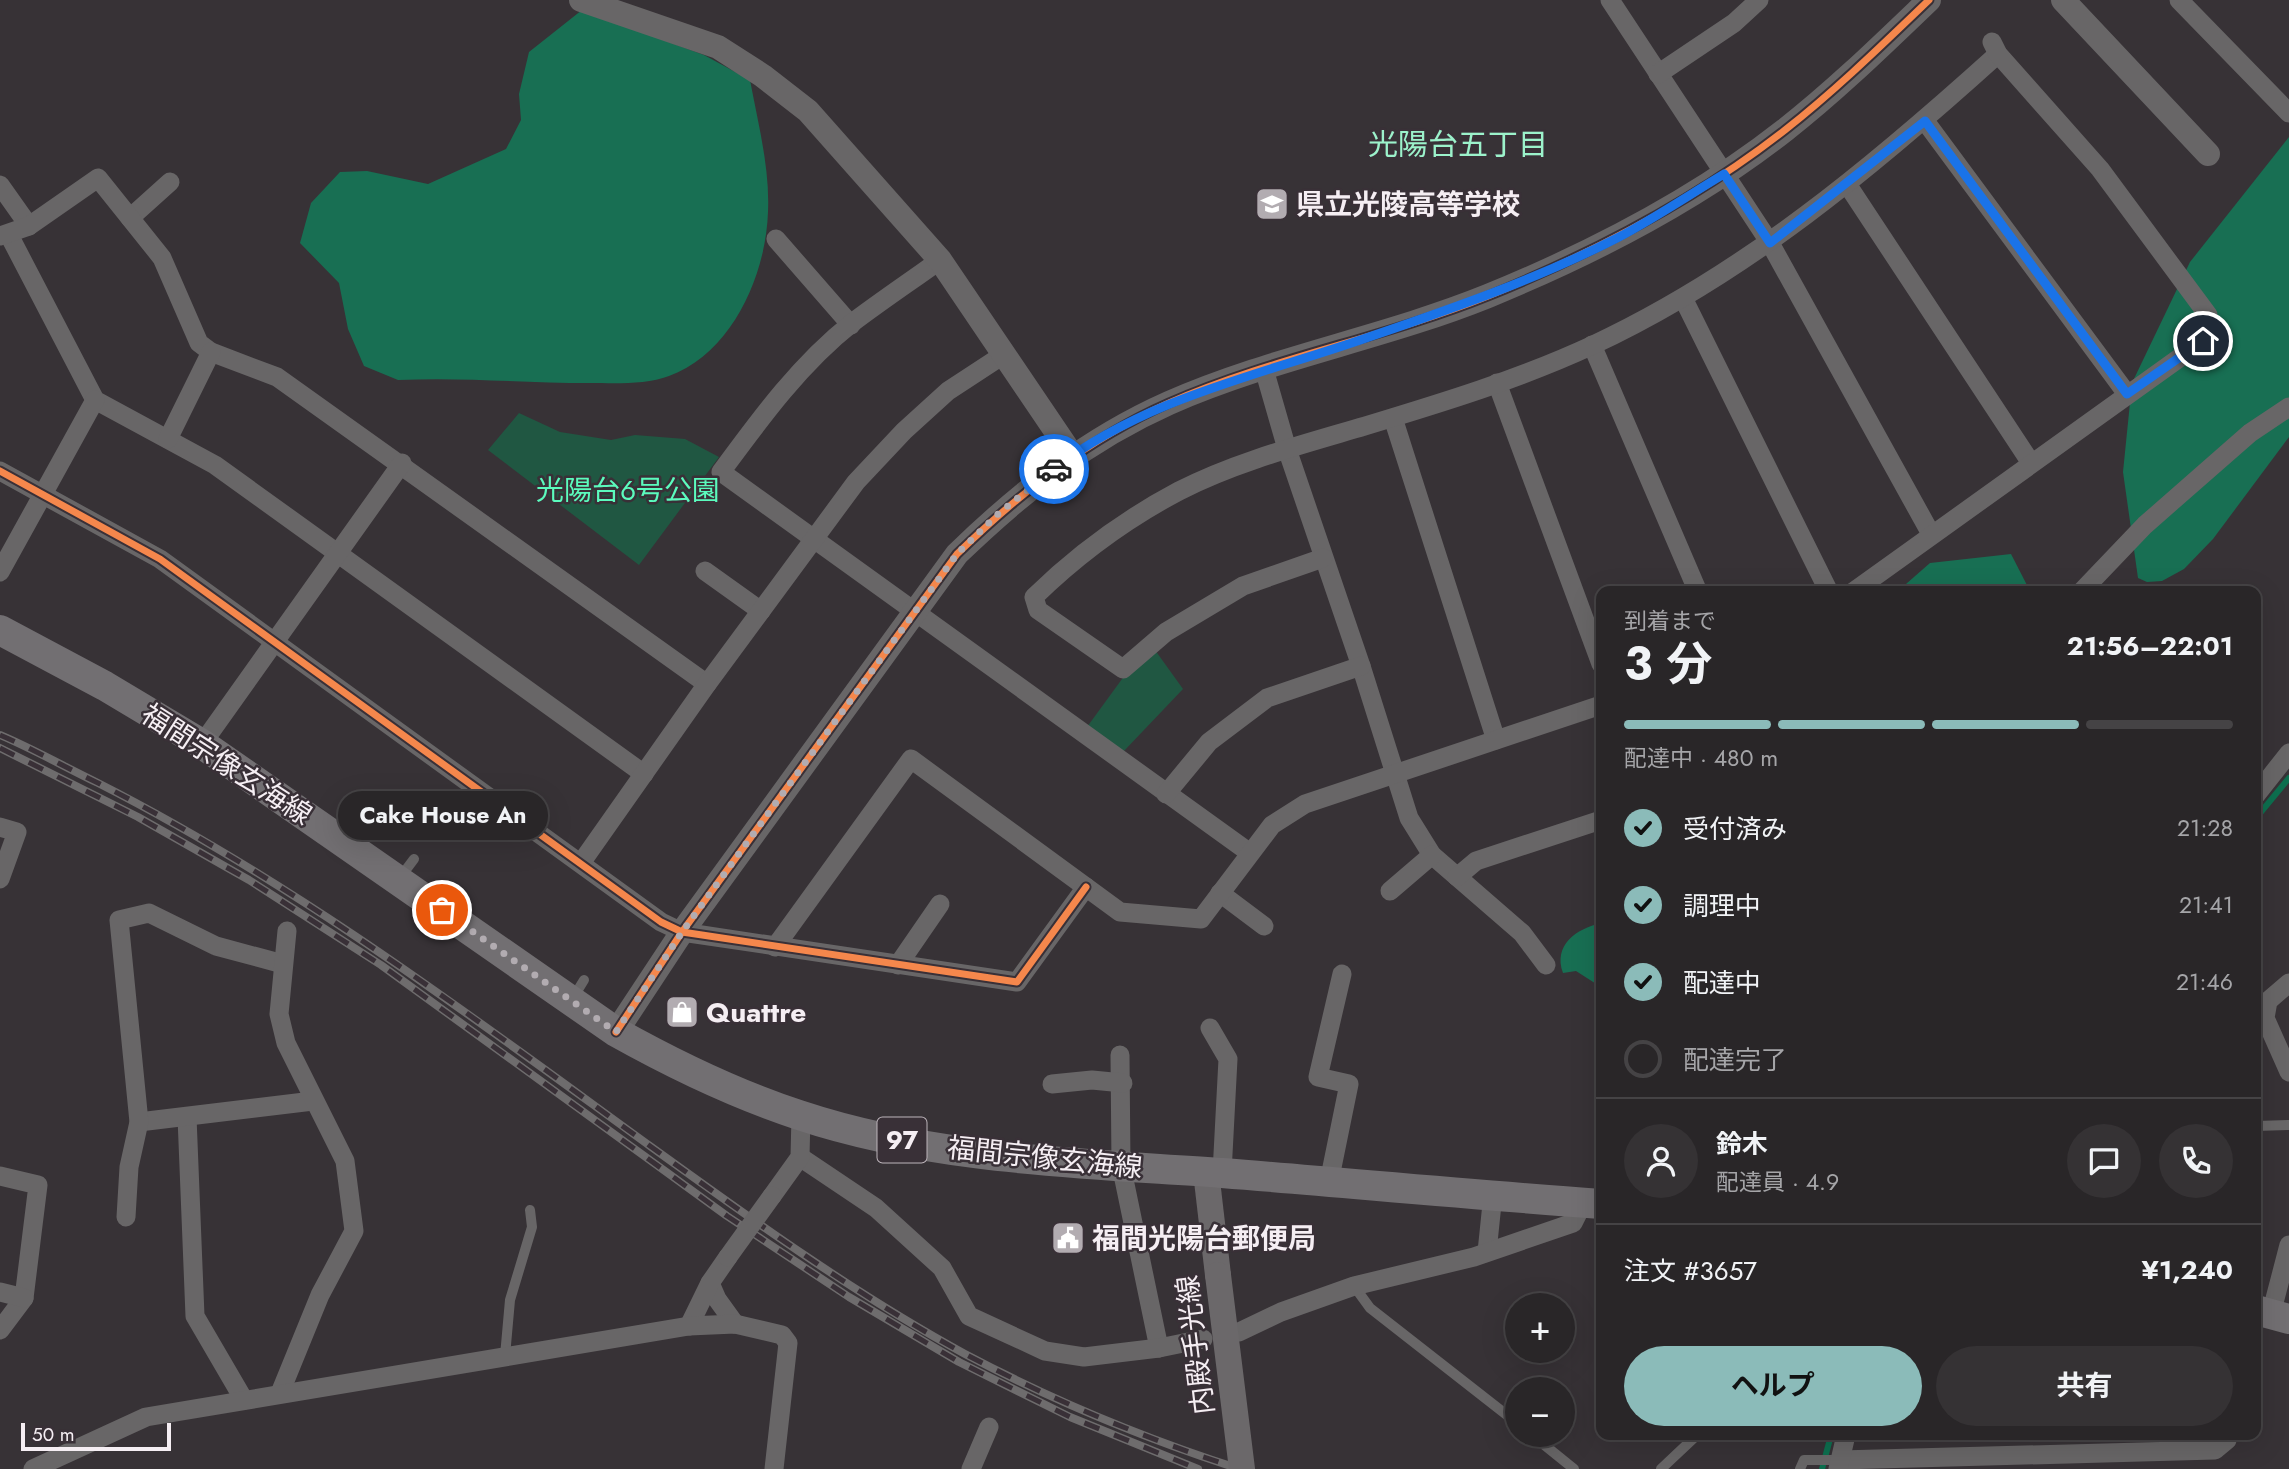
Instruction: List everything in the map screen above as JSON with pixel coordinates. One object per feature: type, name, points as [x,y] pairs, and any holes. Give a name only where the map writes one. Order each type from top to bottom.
[{"type":"main road","name":"福間宗像玄海線","points":[[0,630],[105,686],[349,830],[577,991],[616,1032],[681,1068],[801,1115],[926,1145],[997,1155],[1592,1203]]},
{"type":"main road","name":"内殿手光線","points":[[1214,1173],[1218,1275],[1242,1469]]},
{"type":"street","points":[[581,0],[718,47],[763,76],[808,111],[940,260],[1072,455]]},
{"type":"street","points":[[1610,0],[1770,243],[1931,534]]},
{"type":"street","points":[[1658,74],[1734,23],[1759,0]]},
{"type":"street","points":[[616,1032],[682,932],[914,611],[965,546],[998,514],[1072,455],[1171,402],[1497,292],[1620,236],[1724,174],[1784,131],[1847,78],[1929,0]]},
{"type":"street","points":[[2063,0],[2208,154]]},
{"type":"street","points":[[2179,0],[2289,113]]},
{"type":"street","points":[[1323,558],[1243,586],[1166,632],[1123,669],[1038,610],[1034,597],[1060,571],[1113,532],[1180,491],[1287,449],[1393,418],[1497,383],[1592,345],[1683,298],[1770,243],[1847,184],[1925,121],[1995,48],[2100,169],[2208,315],[2203,341],[1861,586]]},
{"type":"street","points":[[1925,121],[2127,394]]},
{"type":"street","points":[[644,774],[338,551],[215,465],[94,400],[4,236],[29,226],[98,178],[162,258],[199,343],[211,352],[277,377],[402,463],[707,684]]},
{"type":"street","points":[[130,218],[170,183]]},
{"type":"street","points":[[1847,184],[2031,463]]},
{"type":"street","points":[[0,185],[29,226]]},
{"type":"street","points":[[776,239],[851,325]]},
{"type":"street","points":[[940,260],[851,325],[765,411],[721,472],[1250,853]]},
{"type":"street","points":[[1683,298],[1826,586]]},
{"type":"street","points":[[1592,345],[1695,586]]},
{"type":"street","points":[[167,439],[211,352]]},
{"type":"street","points":[[580,863],[707,684],[856,482],[904,430],[948,391],[1003,355]]},
{"type":"street","points":[[1264,369],[1287,449],[1361,666],[1409,818],[1432,855],[1522,933],[1546,965]]},
{"type":"street","points":[[1497,383],[1596,650]]},
{"type":"street","points":[[0,572],[94,400]]},
{"type":"street","points":[[2087,586],[2145,525],[2250,433],[2289,407]]},
{"type":"street","points":[[1393,418],[1496,740]]},
{"type":"street","points":[[202,744],[402,463]]},
{"type":"street","points":[[0,471],[160,559],[661,922],[682,932],[1017,982],[1086,887]]},
{"type":"street","points":[[705,571],[761,611]]},
{"type":"street","points":[[1166,794],[1209,742],[1268,698],[1361,666]]},
{"type":"street","points":[[775,947],[911,759],[1120,912],[1201,919],[1272,825],[1306,804],[1596,707]]},
{"type":"street","points":[[2261,789],[2289,753]]},
{"type":"street","points":[[1457,877],[1476,861],[1596,822]]},
{"type":"street","points":[[0,827],[17,832],[0,879]]},
{"type":"street","points":[[1390,891],[1432,855]]},
{"type":"street","points":[[1220,893],[1264,926]]},
{"type":"street","points":[[898,965],[940,904]]},
{"type":"street","points":[[127,1217],[129,1167],[139,1122],[120,920],[149,913],[216,946],[283,964]]},
{"type":"street","points":[[280,1393],[320,1295],[354,1231],[345,1161],[286,1043],[279,1014],[287,931]]},
{"type":"street","points":[[1329,1182],[1349,1084],[1318,1077],[1342,974]]},
{"type":"street","points":[[2289,983],[2268,1001],[2265,1018],[2289,1072]]},
{"type":"street","points":[[1210,1028],[1228,1059],[1214,1173]]},
{"type":"street","points":[[1120,1055],[1123,1083],[1121,1165],[1159,1348]]},
{"type":"street","points":[[1052,1084],[1092,1080],[1123,1083]]},
{"type":"street","points":[[139,1122],[313,1101]]},
{"type":"street","points":[[689,1326],[709,1283],[800,1157],[801,1115]]},
{"type":"street","points":[[187,1117],[195,1316],[244,1400]]},
{"type":"street","points":[[800,1157],[876,1208],[942,1268],[970,1316],[1045,1351],[1084,1357],[1159,1348],[1203,1339]]},
{"type":"street","points":[[0,1176],[38,1185],[24,1298],[0,1330]]},
{"type":"street","points":[[1487,1252],[1493,1194]]},
{"type":"street","points":[[1239,1332],[1281,1312],[1354,1286],[1487,1252],[1573,1223],[1592,1203]]},
{"type":"street","points":[[2272,1314],[2289,1245]]},
{"type":"street","points":[[709,1283],[716,1299],[735,1324]]},
{"type":"street","points":[[0,1293],[24,1298]]},
{"type":"street","points":[[33,1469],[146,1417],[280,1393],[387,1379],[505,1356],[689,1326],[735,1324],[782,1335],[788,1343],[776,1468]]},
{"type":"street","points":[[971,1469],[989,1427]]},
{"type":"street","points":[[1844,1440],[1836,1463],[2216,1450],[2227,1440]]},
{"type":"lane","points":[[2261,1126],[2289,1125]]},
{"type":"lane","points":[[505,1356],[510,1300],[532,1227],[530,1210]]},
{"type":"lane","points":[[1354,1286],[1370,1308],[1505,1414]]},
{"type":"lane","points":[[1661,1469],[1692,1440]]},
{"type":"lane","points":[[1547,1447],[1574,1469]]},
{"type":"lane","points":[[1801,1469],[1804,1460],[1836,1463]]},
{"type":"green space","points":[[582,10],[704,55],[750,80],[765,162],[768,212],[761,261],[741,309],[711,350],[691,365],[669,376],[650,381],[566,383],[398,380],[364,366],[348,329],[339,283],[300,243],[311,203],[340,172],[367,171],[428,184],[506,149],[521,120],[519,94],[529,52]]},
{"type":"green space","points":[[2289,137],[2289,437],[2213,539],[2184,569],[2162,581],[2147,582],[2138,578],[2123,472],[2132,383],[2190,262]]},
{"type":"green space","name":"光陽台6号公園","points":[[519,413],[560,432],[611,440],[635,435],[685,439],[719,457],[639,565],[488,450]]},
{"type":"green space","points":[[2011,554],[2027,586],[1904,586],[1930,563]]},
{"type":"green space","points":[[1155,650],[1183,689],[1123,752],[1087,727],[1122,679]]},
{"type":"green space","points":[[1596,925],[1596,984],[1576,971],[1563,973],[1561,963],[1561,954],[1569,940],[1583,929]]},
{"type":"waterway","points":[[2261,812],[2289,778]]},
{"type":"waterway","points":[[1822,1469],[1830,1440]]},
{"type":"railway","points":[[0,735],[171,822],[312,908],[449,1000],[765,1228],[924,1331],[1065,1403],[1135,1432],[1240,1469]]},
{"type":"railway","points":[[0,748],[138,817],[249,880],[381,965],[727,1216],[849,1297],[959,1362],[1070,1417],[1198,1469]]},
{"type":"cycle path","points":[[616,1032],[682,932],[957,554],[1031,488],[1083,450],[1139,417],[1169,403],[1247,373],[1449,311],[1566,262],[1643,223],[1716,179],[1785,130],[1841,83],[1929,0]]},
{"type":"cycle path","points":[[0,471],[160,559],[661,922],[682,932],[1017,982],[1086,887]]},
{"type":"way so far","points":[[442,910],[616,1032],[682,932],[957,554],[998,514],[1054,469]]},
{"type":"place","name":"県立光陵高等学校","points":[[1272,204]]},
{"type":"place","name":"Cake House An","points":[[442,910]]},
{"type":"place","name":"Quattre","points":[[682,1012]]},
{"type":"place","name":"福間光陽台郵便局","points":[[1068,1238]]},
{"type":"district","name":"光陽台五丁目","points":[[1458,145]]},
{"type":"route","points":[[1054,469],[1072,455],[1120,427],[1171,402],[1264,369],[1360,340],[1485,296],[1555,267],[1620,236],[1724,174],[1770,243],[1925,121],[2127,394],[2203,341]]}]
